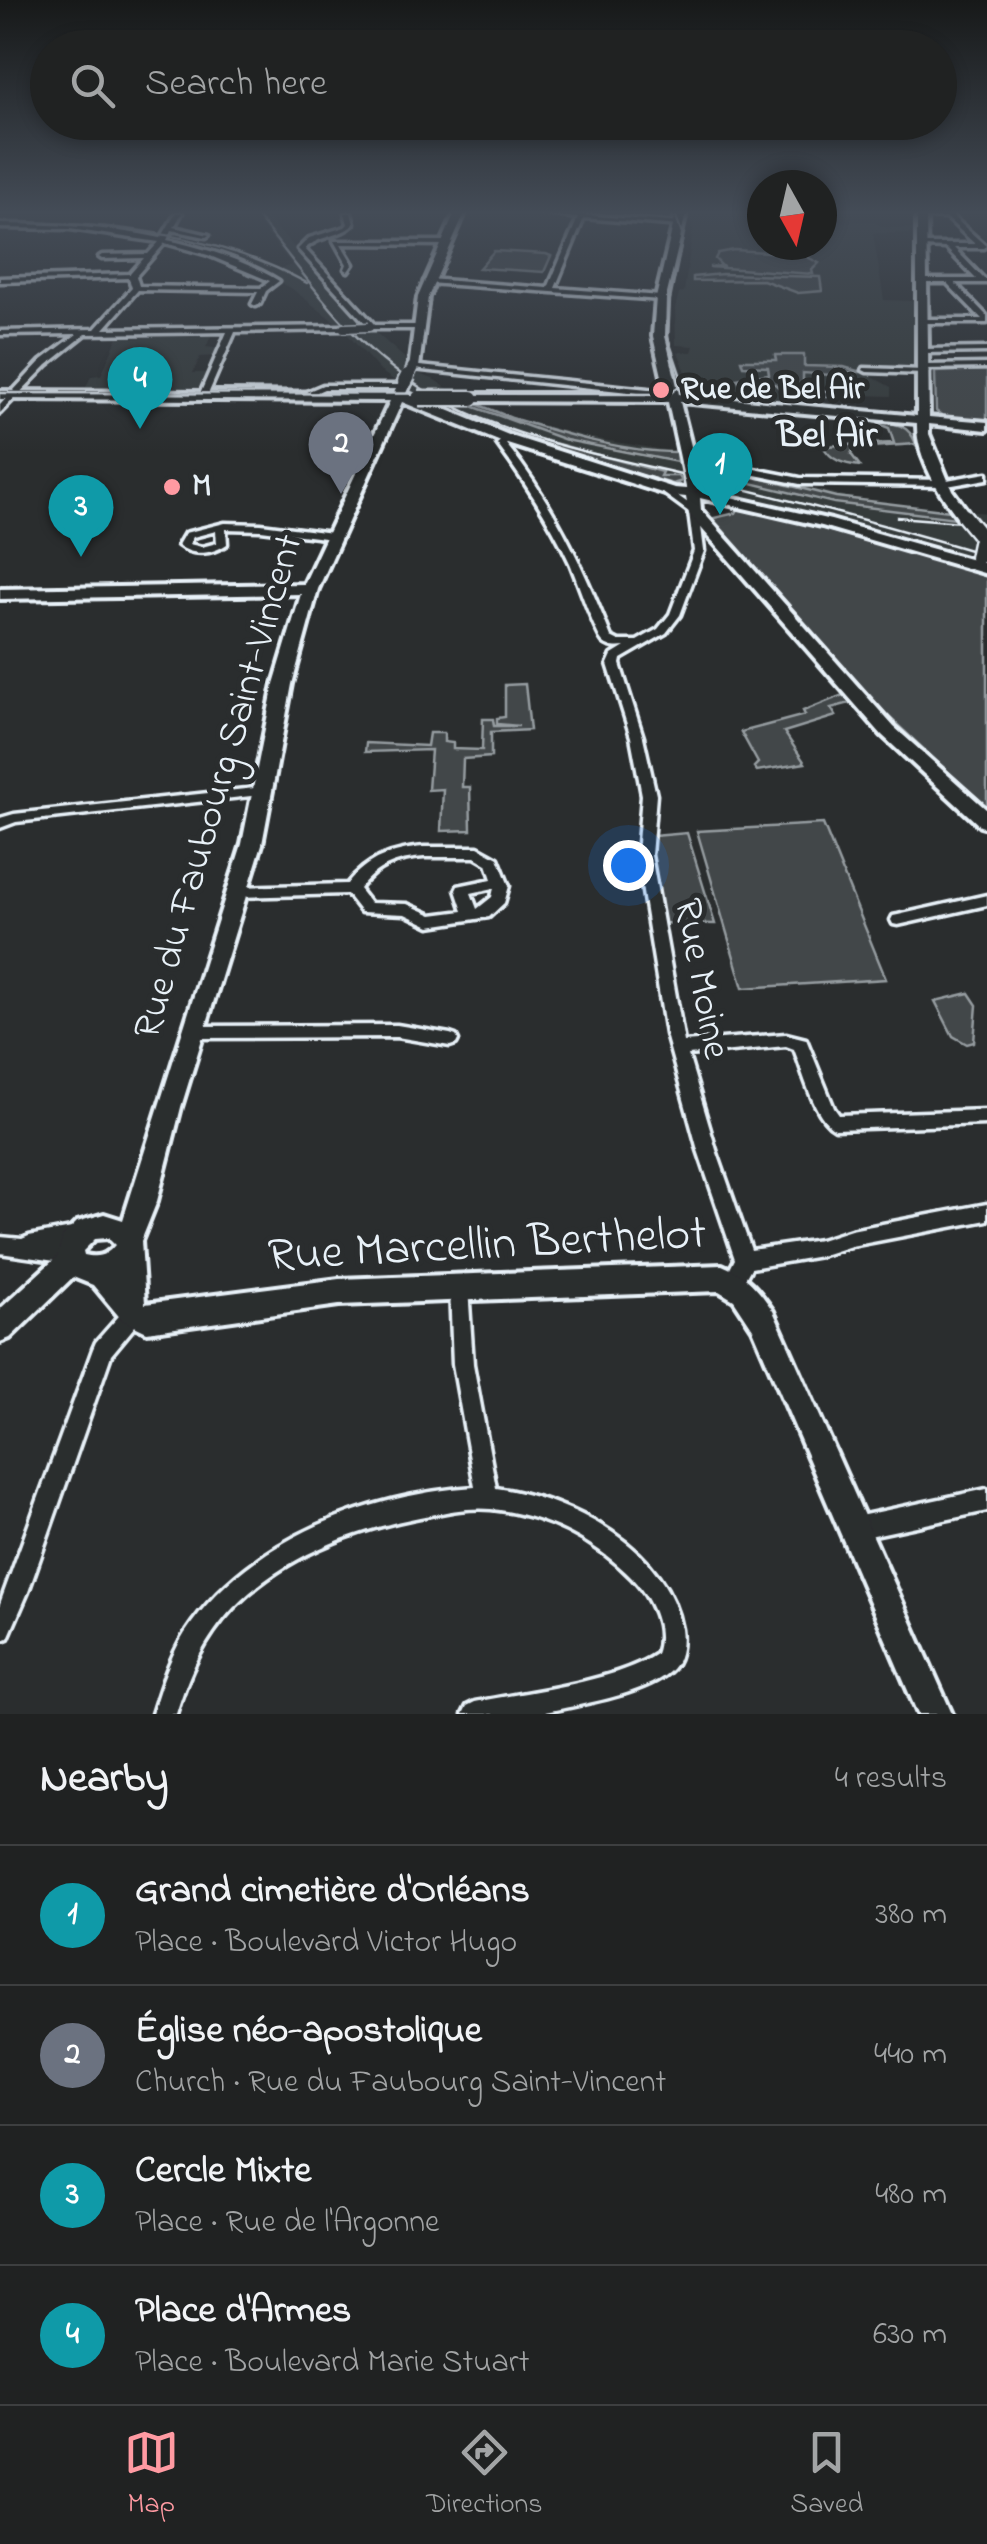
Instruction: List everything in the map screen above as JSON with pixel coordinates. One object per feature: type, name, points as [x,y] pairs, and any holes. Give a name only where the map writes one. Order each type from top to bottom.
[{"type":"main road","name":"Rue du Faubourg Saint-Vincent","points":[[121,1239],[144,1201],[237,892],[264,791],[283,684],[310,589],[332,536],[405,391],[413,367],[425,293]]},
{"type":"main road","points":[[662,293],[659,344],[680,420],[693,497],[888,731],[987,822]]},
{"type":"main road","points":[[8,392],[405,391],[414,400],[506,439],[693,497],[826,523],[981,564],[979,536],[941,483],[924,427],[924,293]]},
{"type":"main road","points":[[8,392],[405,391],[465,396],[709,400],[886,417],[924,427],[987,426]]},
{"type":"main road","points":[[680,420],[688,406],[709,400]]},
{"type":"main road","points":[[886,417],[911,413],[926,402]]},
{"type":"main road","points":[[926,402],[933,414],[957,424]]},
{"type":"main road","points":[[0,594],[310,589]]},
{"type":"main road","points":[[0,1328],[78,1255],[87,1229],[121,1239]]},
{"type":"main road","points":[[78,1255],[114,1265],[121,1239]]},
{"type":"main road","points":[[121,1239],[132,1312]]},
{"type":"main road","points":[[78,1255],[110,1278],[132,1312]]},
{"type":"main road","name":"Rue Marcellin Berthelot","points":[[132,1312],[148,1320],[339,1292],[710,1276],[744,1263],[752,1300],[935,1714]]},
{"type":"street","points":[[97,332],[132,293]]},
{"type":"street","points":[[256,304],[262,293]]},
{"type":"street","points":[[341,293],[371,327]]},
{"type":"street","points":[[592,293],[661,298]]},
{"type":"street","points":[[960,293],[987,321]]},
{"type":"street","points":[[924,320],[987,321]]},
{"type":"street","points":[[0,343],[5,333],[417,327]]},
{"type":"street","points":[[206,392],[232,330]]},
{"type":"street","points":[[0,410],[8,392],[83,333]]},
{"type":"street","points":[[924,352],[987,350]]},
{"type":"street","points":[[867,370],[987,366]]},
{"type":"street","points":[[413,367],[658,393],[674,399]]},
{"type":"street","name":"Rue Moine","points":[[506,439],[501,444],[551,520],[614,650],[614,664],[638,737],[649,795],[644,856],[660,966],[678,1050],[744,1263]]},
{"type":"street","points":[[688,460],[789,480],[941,483],[987,476]]},
{"type":"street","points":[[614,650],[662,631],[674,615],[698,555],[700,541],[693,497]]},
{"type":"street","points":[[221,527],[280,528],[291,534],[332,536]]},
{"type":"street","points":[[0,823],[14,818],[264,791]]},
{"type":"street","points":[[408,854],[485,854],[493,862],[502,892],[494,906],[472,915],[430,921],[407,910],[366,908],[352,889],[370,864],[408,854]]},
{"type":"street","points":[[472,915],[463,890],[501,882]]},
{"type":"street","points":[[237,892],[352,889]]},
{"type":"street","points":[[898,920],[987,900]]},
{"type":"street","points":[[192,1032],[397,1031],[450,1040]]},
{"type":"street","points":[[678,1050],[794,1041],[804,1048],[827,1112],[835,1122],[987,1117]]},
{"type":"street","points":[[744,1263],[987,1212]]},
{"type":"street","points":[[9,1245],[78,1255]]},
{"type":"street","points":[[459,1288],[464,1364],[487,1498]]},
{"type":"street","points":[[0,1630],[103,1349],[132,1312]]},
{"type":"street","points":[[164,1714],[182,1660],[208,1618],[265,1566],[296,1545],[359,1518],[487,1498],[578,1524],[628,1559],[660,1597],[670,1652],[660,1666],[629,1680],[475,1714]]},
{"type":"street","points":[[855,1528],[987,1500]]},
{"type":"shaded area","points":[[297,293],[336,293],[408,361],[405,369],[508,416],[591,438],[677,452],[680,467],[697,471],[700,462],[865,501],[987,513],[987,558],[969,551],[962,556],[706,491],[700,483],[683,477],[683,484],[677,485],[572,458],[411,395],[411,384],[401,378],[398,383],[380,371],[340,326]]},
{"type":"shaded area","points":[[679,293],[883,293],[884,300],[914,301],[914,368],[861,367],[863,372],[891,387],[891,396],[856,395],[853,389],[775,384],[782,402],[707,395],[691,385],[678,352],[692,352],[694,346],[676,345],[675,308]]},
{"type":"shaded area","points":[[213,332],[206,347],[221,349],[218,356],[200,357],[193,373],[206,373],[199,389],[86,387],[91,376],[101,375],[119,334],[133,334],[133,338]]},
{"type":"shaded area","points":[[775,355],[804,355],[804,366],[844,367],[861,372],[848,372],[846,376],[803,373],[803,389],[840,392],[839,398],[785,393],[775,384],[740,384],[737,379],[769,374],[768,367],[743,366],[741,360],[776,360]]},
{"type":"shaded area","points":[[987,370],[987,420],[944,417],[936,411],[935,372]]},
{"type":"shaded area","points":[[442,400],[498,428],[662,472],[660,476],[679,476],[682,481],[676,483],[680,486],[539,447],[425,401]]},
{"type":"shaded area","points":[[455,400],[594,441],[676,452],[677,462],[566,440]]},
{"type":"shaded area","points":[[871,421],[904,428],[916,444],[854,448],[851,454],[860,466],[838,461],[823,446],[894,443],[889,428]]},
{"type":"shaded area","points":[[703,464],[836,497],[950,511],[955,518],[834,503],[705,472]]},
{"type":"shaded area","points":[[740,506],[987,574],[987,808],[888,716],[710,519],[736,513]]},
{"type":"shaded area","points":[[525,684],[530,730],[491,732],[491,757],[463,759],[462,787],[470,787],[471,830],[441,831],[443,789],[428,790],[431,750],[365,752],[366,743],[427,746],[429,733],[444,733],[444,742],[453,743],[453,749],[482,750],[483,719],[493,719],[494,726],[519,726],[497,724],[497,718],[505,717],[505,685]]},
{"type":"shaded area","points":[[843,695],[850,703],[831,708],[836,716],[784,732],[805,763],[757,771],[754,767],[758,763],[741,732],[805,715],[803,711]]},
{"type":"shaded area","points":[[823,824],[886,979],[743,988],[697,831]]},
{"type":"shaded area","points":[[687,833],[715,924],[662,923],[652,854],[654,836]]},
{"type":"shaded area","points":[[969,993],[977,1005],[974,1042],[967,1044],[953,1036],[935,1001]]},
{"type":"tram line","points":[[0,393],[669,394],[683,383],[668,338],[671,293]]},
{"type":"railway","points":[[319,293],[356,336],[396,371],[429,393],[501,426],[578,450],[804,504],[987,555]]},
{"type":"railway","points":[[897,517],[987,524]]},
{"type":"place","name":"Rue de Bel Air","points":[[661,390]]},
{"type":"place","name":"Place d'Armes","points":[[140,429]]},
{"type":"place","name":"M","points":[[172,487]]},
{"type":"place","name":"Église néo-apostolique","points":[[341,494]]},
{"type":"place","name":"Grand cimetière d'Orléans","points":[[720,515]]},
{"type":"place","name":"Cercle Mixte","points":[[81,557]]},
{"type":"district","name":"Bel Air","points":[[827,437]]}]
